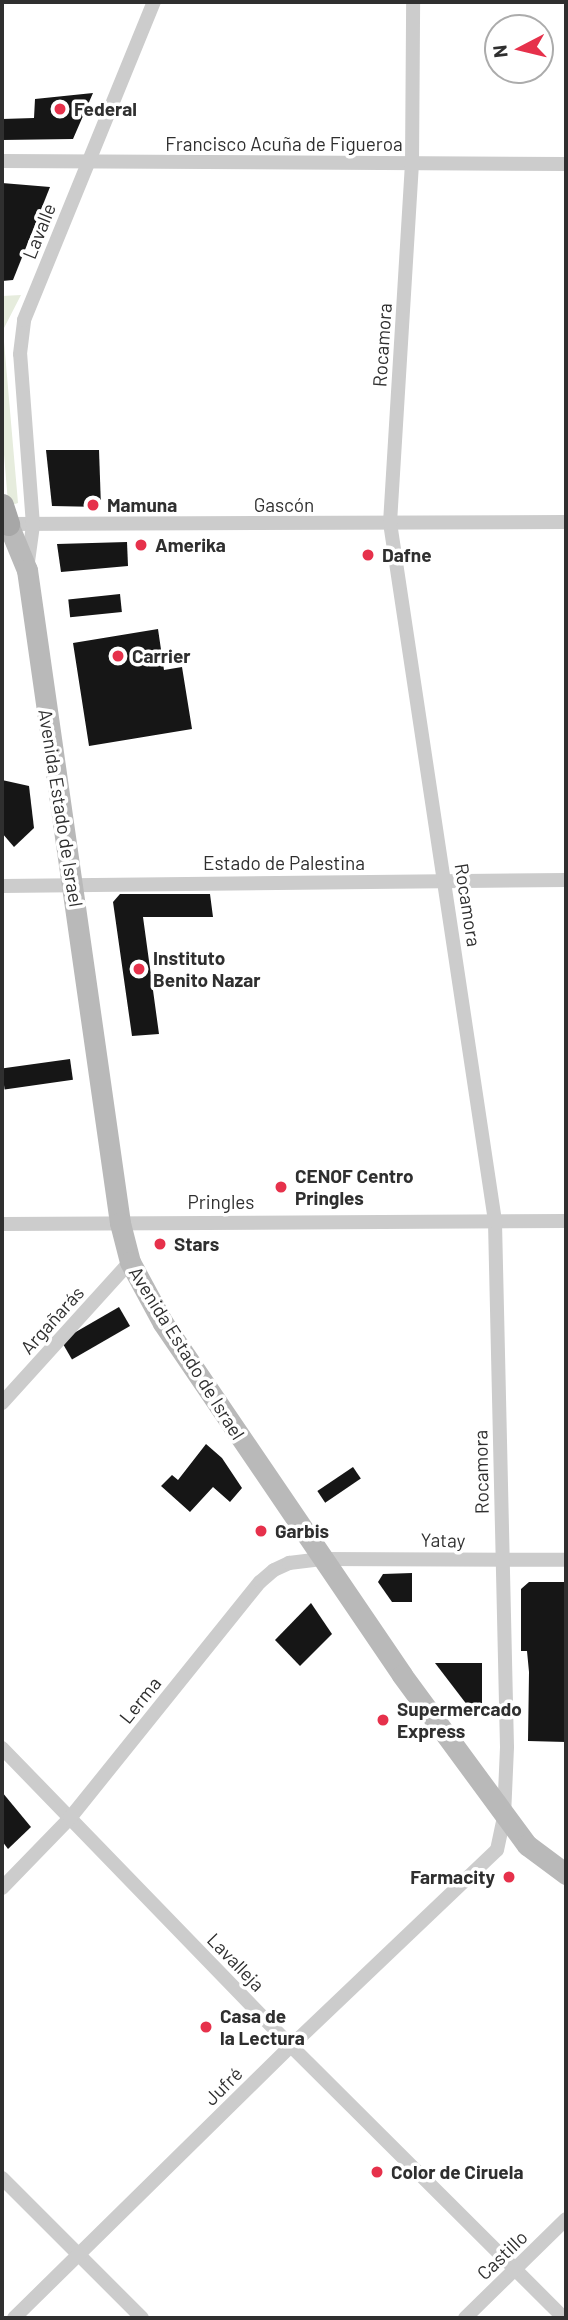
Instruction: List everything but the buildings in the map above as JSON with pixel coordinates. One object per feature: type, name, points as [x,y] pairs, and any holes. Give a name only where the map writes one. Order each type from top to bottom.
[{"type":"main road","name":"Avenida Estado de Israel","points":[[4,518],[27,570],[120,1223],[130,1262],[163,1323],[320,1559],[504,1816],[527,1845],[566,1874]]},
{"type":"street","name":"Lavalle","points":[[27,570],[33,525],[20,337],[26,313],[154,2]]},
{"type":"street","name":"Rocamora","points":[[414,2],[412,164],[390,523],[495,1221],[507,1747],[504,1816]]},
{"type":"street","name":"Francisco Acuña de Figueroa","points":[[2,161],[566,164]]},
{"type":"street","name":"Gascón","points":[[4,518],[33,525],[566,522]]},
{"type":"street","name":"Estado de Palestina","points":[[2,886],[566,880]]},
{"type":"street","name":"Pringles","points":[[2,1224],[566,1220]]},
{"type":"street","name":"Argañarás","points":[[2,1404],[130,1262]]},
{"type":"street","name":"Yatay","points":[[320,1559],[566,1560]]},
{"type":"street","name":"Lerma","points":[[2,1888],[70,1818],[260,1582],[289,1563],[320,1559]]},
{"type":"street","name":"Lavalleja","points":[[2,1748],[291,2046],[564,2318]]},
{"type":"street","name":"Jufré","points":[[15,2318],[291,2046],[497,1850],[504,1816]]},
{"type":"street","points":[[2,2178],[142,2318]]},
{"type":"street","name":"Castillo","points":[[465,2318],[566,2219]]},
{"type":"green space","points":[[21,295],[3,330],[18,503],[15,504],[8,503],[2,430],[2,296]]},
{"type":"place","name":"Federal","points":[[60,109]]},
{"type":"place","name":"Mamuna","points":[[93,505]]},
{"type":"place","name":"Amerika","points":[[141,545]]},
{"type":"place","name":"Dafne","points":[[368,555]]},
{"type":"place","name":"Carrier","points":[[118,656]]},
{"type":"place","name":"Instituto Benito Nazar","points":[[139,969]]},
{"type":"place","name":"CENOF Centro Pringles","points":[[281,1187]]},
{"type":"place","name":"Stars","points":[[160,1244]]},
{"type":"place","name":"Garbis","points":[[261,1531]]},
{"type":"place","name":"Supermercado Express","points":[[383,1720]]},
{"type":"place","name":"Farmacity","points":[[509,1877]]},
{"type":"place","name":"Casa de la Lectura","points":[[206,2027]]},
{"type":"place","name":"Color de Ciruela","points":[[377,2172]]}]
